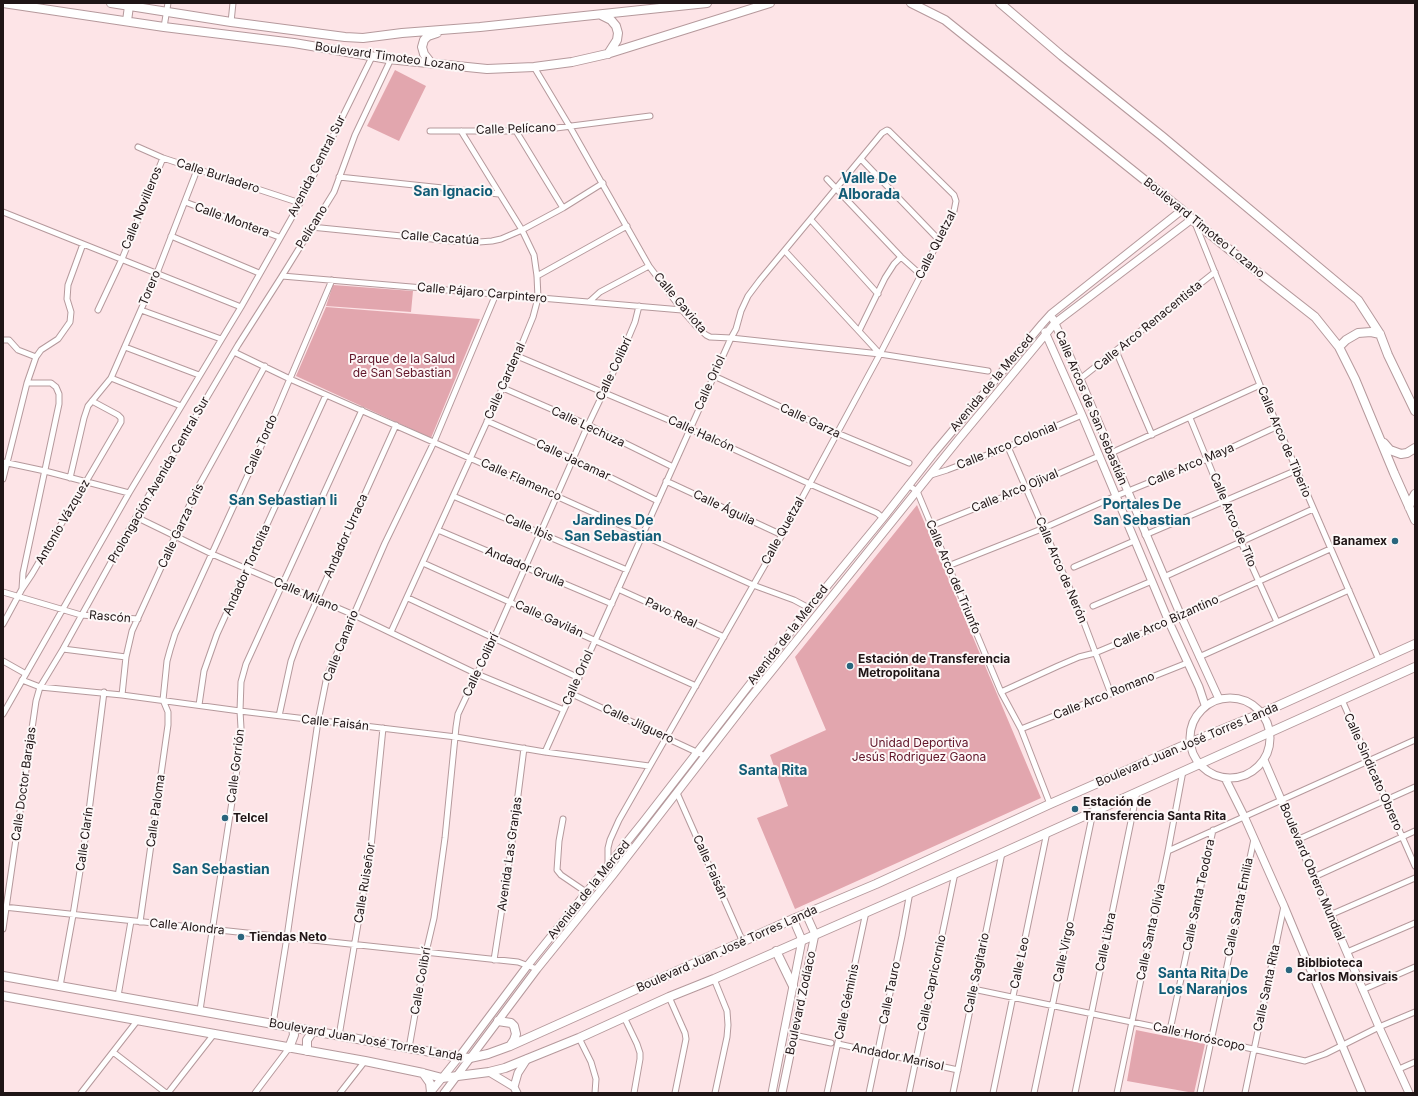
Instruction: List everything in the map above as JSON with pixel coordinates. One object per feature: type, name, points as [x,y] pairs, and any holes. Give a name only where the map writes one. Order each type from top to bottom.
[{"type":"main road","name":"Boulevard Timoteo Lozano","points":[[3,3],[127,22],[294,44],[382,58],[487,69],[534,67],[572,62],[607,54],[770,3]]},
{"type":"main road","name":"Boulevard Timoteo Lozano","points":[[111,3],[129,6],[167,7],[231,22],[363,38],[402,33],[449,30],[601,15],[707,3]]},
{"type":"main road","name":"Boulevard Timoteo Lozano","points":[[911,3],[925,6],[945,20],[1315,317],[1339,347],[1356,379],[1394,473],[1415,520]]},
{"type":"main road","points":[[1000,3],[1062,56],[1211,176],[1231,195],[1358,300],[1380,334],[1388,355],[1415,411]]},
{"type":"main road","points":[[127,22],[129,6]]},
{"type":"main road","points":[[601,15],[611,20],[616,26],[618,33],[614,47],[607,54]]},
{"type":"main road","points":[[431,63],[424,54],[422,47],[424,40],[432,34],[449,30]]},
{"type":"main road","points":[[1339,347],[1346,340],[1358,334],[1371,332],[1380,334]]},
{"type":"main road","points":[[1380,438],[1390,450],[1395,453],[1407,453],[1415,448]]},
{"type":"main road","points":[[1409,507],[1415,494]]},
{"type":"main road","name":"Boulevard Juan José Torres Landa","points":[[3,976],[459,1057],[470,1058],[488,1054],[510,1046],[793,919],[876,884],[1050,804],[1189,743],[1262,713],[1415,644]]},
{"type":"main road","name":"Boulevard Juan José Torres Landa","points":[[3,996],[307,1051],[442,1078],[489,1072],[505,1068],[579,1038],[669,996],[714,979],[1002,853],[1182,771],[1415,668]]},
{"type":"main road","points":[[776,951],[793,986]]},
{"type":"main road","points":[[498,1021],[511,1022],[514,1026],[516,1034],[510,1046]]},
{"type":"main road","points":[[288,1048],[294,1035],[293,1027]]},
{"type":"main road","points":[[307,1051],[307,1040],[313,1031]]},
{"type":"main road","points":[[423,1073],[428,1080],[431,1093]]},
{"type":"street","points":[[231,22],[233,3]]},
{"type":"street","points":[[164,27],[167,7]]},
{"type":"street","name":"Pelícano","points":[[282,276],[334,192],[338,177],[355,135],[382,58]]},
{"type":"street","name":"Avenida Central Sur","points":[[259,273],[382,58]]},
{"type":"street","name":"Calle Gaviota","points":[[534,67],[649,266],[682,310],[706,335],[710,337],[880,354],[988,371]]},
{"type":"street","name":"Calle Pelícano","points":[[430,130],[516,131],[570,127],[650,116]]},
{"type":"street","name":"Calle Cardenal","points":[[391,632],[408,598],[470,458],[503,388],[533,317],[538,298],[534,255],[522,230],[461,131]]},
{"type":"street","points":[[516,131],[563,208]]},
{"type":"street","name":"Calle Oriol","points":[[546,752],[730,338],[736,329],[741,310],[748,296],[884,132],[889,131],[954,195]]},
{"type":"street","name":"Calle Burladero","points":[[138,147],[197,170],[300,203]]},
{"type":"street","name":"Calle Novilleros","points":[[98,310],[122,259],[163,158]]},
{"type":"street","points":[[861,159],[939,240]]},
{"type":"street","name":"Torero","points":[[70,478],[88,406],[111,378],[157,273],[197,170]]},
{"type":"street","points":[[338,177],[499,194]]},
{"type":"street","points":[[828,179],[901,257],[921,275]]},
{"type":"street","name":"Calle Cacatúa","points":[[311,227],[479,242],[501,239],[522,230],[563,208],[602,183]]},
{"type":"street","name":"Calle Quetzal","points":[[608,865],[608,848],[619,820],[782,535],[880,354],[954,211],[956,201],[954,195]]},
{"type":"street","name":"Calle Montera","points":[[185,202],[279,238]]},
{"type":"street","name":"Avenida de la Merced","points":[[431,1093],[528,965],[809,608],[883,518],[908,485],[1042,324],[1051,314],[1182,210]]},
{"type":"street","points":[[3,212],[241,307]]},
{"type":"street","points":[[811,220],[878,294]]},
{"type":"street","name":"Avenida de la Merced","points":[[444,1093],[537,969],[581,916],[705,756],[917,491],[1055,323],[1194,221]]},
{"type":"street","name":"Calle Arco de Tiberio","points":[[1194,221],[1260,385],[1379,660]]},
{"type":"street","points":[[537,276],[626,226]]},
{"type":"street","points":[[171,236],[259,273]]},
{"type":"street","points":[[3,478],[5,462],[27,383],[36,357],[41,350],[58,339],[70,322],[71,312],[67,299],[68,285],[83,244]]},
{"type":"street","points":[[785,251],[880,354]]},
{"type":"street","points":[[859,331],[888,272],[901,257]]},
{"type":"street","points":[[590,302],[600,292],[649,266]]},
{"type":"street","name":"Calle Arco Renacentista","points":[[1080,379],[1215,272]]},
{"type":"street","name":"Prolongación Avenida Central Sur","points":[[3,714],[65,609],[129,492],[241,307],[259,273]]},
{"type":"street","name":"Calle Pájaro Carpintero","points":[[282,276],[682,310]]},
{"type":"street","name":"Prolongación Avenida Central Sur","points":[[40,687],[63,649],[136,517],[234,352],[282,276]]},
{"type":"street","name":"Calle Tordo","points":[[163,700],[167,661],[176,634],[290,379],[332,280]]},
{"type":"street","name":"Calle Canario","points":[[273,1024],[288,937],[318,721],[327,676],[397,517],[434,442],[496,294]]},
{"type":"street","name":"Calle Colibrí","points":[[409,1048],[426,952],[434,918],[444,845],[458,714],[494,638],[588,426],[620,360],[635,322],[639,306]]},
{"type":"street","points":[[141,310],[221,339]]},
{"type":"street","name":"Calle Arcos de San Sebastián","points":[[1051,314],[1198,657],[1219,699]]},
{"type":"street","name":"Calle Arcos de San Sebastián","points":[[1042,324],[1082,414],[1186,663],[1199,687],[1205,705]]},
{"type":"street","points":[[3,340],[9,340],[18,350],[36,357]]},
{"type":"street","points":[[125,347],[199,376]]},
{"type":"street","points":[[1116,351],[1152,435]]},
{"type":"street","name":"Calle Flamenco","points":[[234,352],[290,379],[556,496],[753,585],[794,600],[809,608]]},
{"type":"street","name":"Calle Halcón","points":[[517,356],[690,429],[877,513],[883,518]]},
{"type":"street","name":"Calle Garza Gris","points":[[122,695],[129,642],[138,619],[202,480],[265,366]]},
{"type":"street","name":"Calle Garza","points":[[714,376],[836,433],[909,464]]},
{"type":"street","points":[[111,378],[181,406]]},
{"type":"street","points":[[22,589],[23,573],[58,404],[56,387],[51,383],[27,383]]},
{"type":"street","points":[[1111,453],[1260,385]]},
{"type":"street","name":"Calle Lechuza","points":[[503,388],[588,426],[673,467]]},
{"type":"street","name":"Andador Tortolita","points":[[199,705],[204,671],[209,654],[326,395]]},
{"type":"street","name":"Antonio Vázquez","points":[[3,624],[22,589],[122,420],[118,415],[92,402]]},
{"type":"street","name":"Calle Gorrión","points":[[200,1010],[237,769],[241,728],[241,682],[246,664],[362,410]]},
{"type":"street","name":"Calle Arco Colonial","points":[[930,475],[1008,447],[1082,414]]},
{"type":"street","name":"Calle Arco de Tito","points":[[1190,418],[1241,542],[1278,622]]},
{"type":"street","name":"Calle Jacamar","points":[[487,421],[573,459],[658,501]]},
{"type":"street","name":"Andador Urraca","points":[[279,716],[291,661],[317,599],[396,425]]},
{"type":"street","name":"Calle Arco Maya","points":[[948,566],[1044,528],[1116,496],[1207,459],[1278,426]]},
{"type":"street","name":"Calle Arco de Nerón","points":[[1008,447],[1080,612],[1111,694]]},
{"type":"street","name":"Calle Arco Ojival","points":[[931,526],[1026,488],[1099,456]]},
{"type":"street","points":[[5,462],[129,492]]},
{"type":"street","points":[[1145,535],[1225,502],[1296,470]]},
{"type":"street","name":"Calle Águila","points":[[666,481],[782,535]]},
{"type":"street","points":[[908,485],[917,491]]},
{"type":"street","name":"Calle Arco del Triunfo","points":[[917,491],[1002,692],[1021,729],[1050,804]]},
{"type":"street","name":"Calle Ibis","points":[[453,496],[627,570]]},
{"type":"street","points":[[1164,577],[1313,509]]},
{"type":"street","name":"Calle Milano","points":[[136,517],[212,554],[391,632],[476,674],[564,710]]},
{"type":"street","name":"Andador Grulla","points":[[438,530],[524,568],[612,604]]},
{"type":"street","points":[[1074,567],[1134,540]]},
{"type":"street","name":"Calle Arco Bizantino","points":[[1002,692],[1079,657],[1095,653],[1169,622],[1330,549]]},
{"type":"street","name":"Calle Gavilán","points":[[423,563],[696,686]]},
{"type":"street","points":[[1093,606],[1152,581]]},
{"type":"street","name":"Pavo Real","points":[[618,589],[724,637]]},
{"type":"street","points":[[1198,657],[1348,590]]},
{"type":"street","name":"Rascón","points":[[3,592],[65,609],[81,615],[138,619]]},
{"type":"street","points":[[408,598],[579,678]]},
{"type":"street","points":[[63,649],[126,657]]},
{"type":"street","points":[[3,661],[26,674]]},
{"type":"street","name":"Calle Arco Romano","points":[[1021,729],[1186,663]]},
{"type":"street","name":"Calle Faisán","points":[[22,680],[40,687],[104,692],[318,721],[456,737],[546,752],[649,766]]},
{"type":"street","name":"Calle Doctor Barajas","points":[[3,929],[4,907],[36,701],[40,687]]},
{"type":"street","name":"Calle Clarín","points":[[60,986],[87,827],[104,692]]},
{"type":"street","name":"Calle Jilguero","points":[[572,694],[705,756]]},
{"type":"street","points":[[1228,697],[1238,698],[1255,706],[1262,713],[1270,732],[1269,746],[1264,760],[1247,774],[1236,778],[1225,778],[1210,773],[1198,764],[1189,743],[1189,732],[1192,722],[1198,713],[1205,705],[1219,699],[1228,697]]},
{"type":"street","name":"Calle Paloma","points":[[140,922],[168,725],[168,712],[163,700]]},
{"type":"street","name":"Calle Sindicato Obrero","points":[[1342,700],[1415,866]]},
{"type":"street","name":"Calle Ruiseñor","points":[[339,1036],[371,847],[383,728]]},
{"type":"street","points":[[1168,850],[1369,762],[1415,740]]},
{"type":"street","name":"Avenida Las Granjas","points":[[494,960],[511,850],[524,748]]},
{"type":"street","name":"Boulevard Obrero Mundial","points":[[1264,760],[1299,839],[1362,990],[1409,1093]]},
{"type":"street","name":"Calle Santa Olivia","points":[[1117,1093],[1168,850],[1182,771]]},
{"type":"street","points":[[1225,778],[1244,816],[1284,906],[1362,1093]]},
{"type":"street","points":[[1299,839],[1415,787]]},
{"type":"street","name":"Calle Libra","points":[[1075,1093],[1137,792]]},
{"type":"street","name":"Calle Faisán","points":[[677,793],[742,942]]},
{"type":"street","name":"Calle Virgo","points":[[1034,1093],[1093,811]]},
{"type":"street","points":[[563,819],[557,870],[561,875],[586,892]]},
{"type":"street","name":"Calle Santa Teodora","points":[[1170,1030],[1213,830]]},
{"type":"street","points":[[1314,877],[1415,831]]},
{"type":"street","name":"Calle Leo","points":[[993,1093],[1047,832]]},
{"type":"street","name":"Calle Santa Emilia","points":[[1200,1093],[1254,839]]},
{"type":"street","name":"Calle Sagitario","points":[[953,1093],[1002,853]]},
{"type":"street","name":"Calle Capricornio","points":[[909,1093],[955,873]]},
{"type":"street","points":[[1330,915],[1415,878]]},
{"type":"street","name":"Calle Tauro","points":[[869,1093],[910,892]]},
{"type":"street","name":"Calle Santa Rita","points":[[1245,1093],[1284,906]]},
{"type":"street","name":"Calle Alondra","points":[[4,907],[518,962],[537,969]]},
{"type":"street","name":"Calle Géminis","points":[[827,1093],[866,912]]},
{"type":"street","name":"Boulevard Zodíaco","points":[[782,1093],[814,934],[806,914]]},
{"type":"street","name":"Boulevard Zodíaco","points":[[772,1093],[802,940],[793,919]]},
{"type":"street","points":[[118,996],[131,921]]},
{"type":"street","points":[[1347,952],[1415,923]]},
{"type":"street","points":[[1362,990],[1415,967]]},
{"type":"street","points":[[714,979],[726,1011],[728,1025],[727,1037],[715,1093]]},
{"type":"street","name":"Calle Horóscopo","points":[[974,989],[1170,1030],[1305,1061],[1325,1054],[1379,1027],[1415,1012]]},
{"type":"street","points":[[669,996],[685,1033],[686,1039],[675,1093]]},
{"type":"street","points":[[624,1017],[640,1053],[634,1093]]},
{"type":"street","points":[[81,1093],[137,1020]]},
{"type":"street","points":[[113,1052],[167,1093],[214,1034]]},
{"type":"street","points":[[794,1035],[831,1043]]},
{"type":"street","points":[[579,1038],[591,1062],[596,1079],[595,1093]]},
{"type":"street","name":"Andador Marisol","points":[[838,1044],[958,1070]]},
{"type":"street","points":[[255,1093],[288,1048]]},
{"type":"street","points":[[489,1072],[515,1090],[518,1073],[527,1059]]},
{"type":"street","points":[[340,1093],[365,1062]]},
{"type":"street","points":[[1398,1069],[1415,1062]]},
{"type":"green space","points":[[395,70],[426,86],[399,141],[367,126]]},
{"type":"green space","points":[[333,285],[413,291],[411,312],[326,306]]},
{"type":"green space","name":"Parque de la Salud de San Sebastian","points":[[326,307],[480,319],[431,438],[296,376]]},
{"type":"green space","name":"Unidad Deportiva Jesús Rodriguez Gaona","points":[[917,505],[1041,798],[795,909],[757,818],[788,806],[770,755],[826,730],[795,657]]},
{"type":"green space","points":[[1136,1030],[1205,1044],[1194,1093],[1127,1081]]},
{"type":"place","name":"Banamex","points":[[1395,541]]},
{"type":"place","name":"Estación de Transferencia Metropolitana","points":[[850,666]]},
{"type":"place","name":"Estación de Transferencia Santa Rita","points":[[1075,809]]},
{"type":"place","name":"Telcel","points":[[225,818]]},
{"type":"place","name":"Tiendas Neto","points":[[241,937]]},
{"type":"place","name":"Biblbioteca Carlos Monsivais","points":[[1289,970]]},
{"type":"district","name":"Valle De Alborada","points":[[869,188]]},
{"type":"district","name":"San Ignacio","points":[[453,192]]},
{"type":"district","name":"San Sebastian Ii","points":[[283,501]]},
{"type":"district","name":"Portales De San Sebastian","points":[[1142,514]]},
{"type":"district","name":"Jardines De San Sebastian","points":[[613,530]]},
{"type":"district","name":"Santa Rita","points":[[773,771]]},
{"type":"district","name":"San Sebastian","points":[[221,870]]},
{"type":"district","name":"Santa Rita De Los Naranjos","points":[[1203,982]]}]
